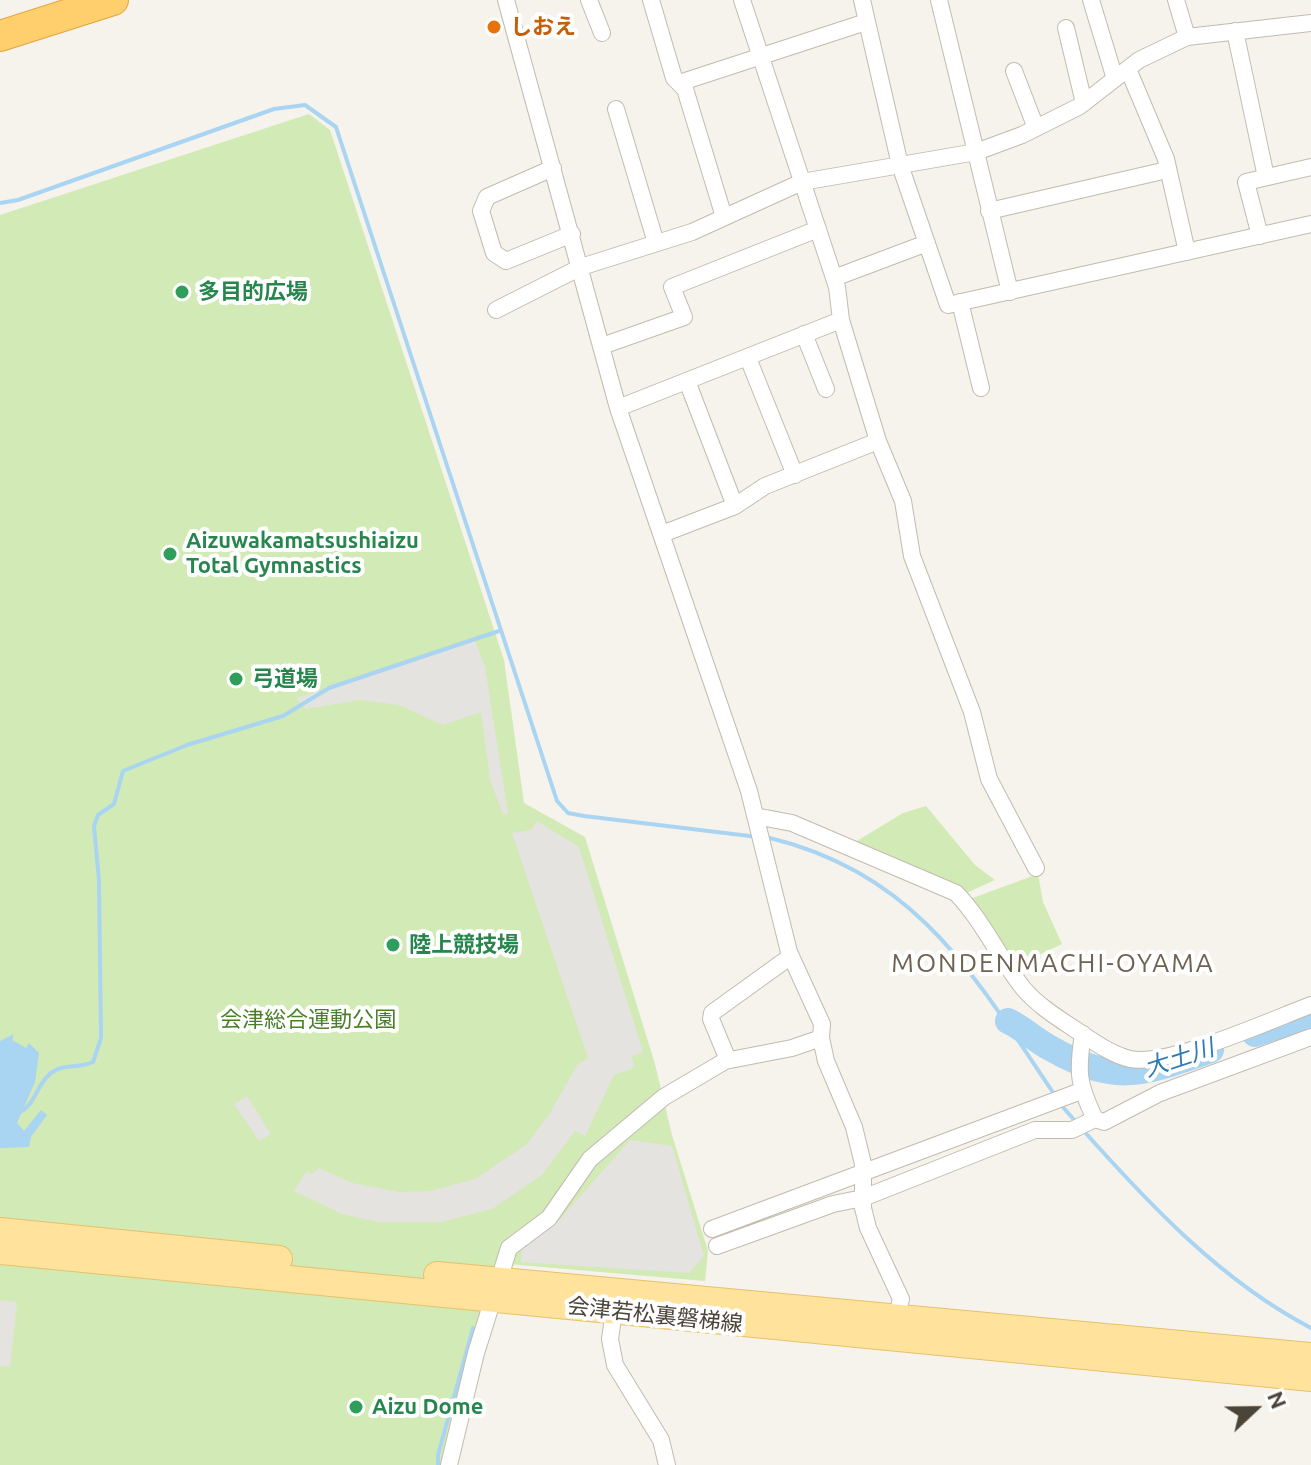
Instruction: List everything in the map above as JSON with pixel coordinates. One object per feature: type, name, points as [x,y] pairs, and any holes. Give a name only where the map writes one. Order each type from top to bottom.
[{"type":"highway","points":[[0,36],[113,0]]},
{"type":"main road","name":"会津若松裏磐梯線","points":[[0,1231],[498,1289],[614,1311],[1311,1356]]},
{"type":"main road","name":"会津若松裏磐梯線","points":[[0,1251],[498,1289],[895,1327],[1311,1378]]},
{"type":"street","points":[[506,0],[618,408],[755,816],[791,956],[822,1024],[821,1038],[826,1061],[854,1127],[863,1172],[868,1228],[901,1299],[895,1327]]},
{"type":"street","points":[[589,0],[602,33]]},
{"type":"street","points":[[651,0],[674,78],[685,89],[724,217]]},
{"type":"street","points":[[742,0],[834,278],[841,320],[878,441],[903,501],[912,556],[972,712],[989,779],[1036,868]]},
{"type":"street","points":[[862,0],[900,165],[948,305],[1311,224]]},
{"type":"street","points":[[939,0],[1010,292]]},
{"type":"street","points":[[1091,0],[1121,74],[1167,170],[1187,252]]},
{"type":"street","points":[[1176,0],[1187,37]]},
{"type":"street","points":[[679,83],[760,54],[866,22]]},
{"type":"street","points":[[496,310],[581,267],[724,217],[802,182],[976,152],[1036,128],[1084,103],[1158,49],[1187,37],[1309,23],[1311,41]]},
{"type":"street","points":[[1066,28],[1084,103]]},
{"type":"street","points":[[1235,31],[1266,177]]},
{"type":"street","points":[[1014,71],[1036,128]]},
{"type":"street","points":[[616,109],[656,243]]},
{"type":"street","points":[[1260,236],[1246,182],[1311,167]]},
{"type":"street","points":[[553,168],[487,197],[481,211],[498,259],[506,261],[572,234]]},
{"type":"street","points":[[989,211],[1167,170]]},
{"type":"street","points":[[602,346],[684,317],[672,287],[818,229]]},
{"type":"street","points":[[834,278],[927,243]]},
{"type":"street","points":[[960,302],[981,388]]},
{"type":"street","points":[[618,408],[841,320]]},
{"type":"street","points":[[804,334],[826,389]]},
{"type":"street","points":[[748,358],[795,475]]},
{"type":"street","points":[[687,381],[735,506]]},
{"type":"street","points":[[662,534],[735,506],[765,486],[878,441]]},
{"type":"street","points":[[755,816],[792,823],[956,893],[969,906],[1003,963],[1027,992],[1083,1034],[1130,1059],[1150,1060],[1311,1005]]},
{"type":"street","points":[[728,1060],[711,1019],[712,1013],[791,956]]},
{"type":"street","points":[[1083,1034],[1077,1074],[1081,1091],[1095,1119]]},
{"type":"street","points":[[717,1246],[833,1204],[863,1198],[1035,1130],[1072,1130],[1095,1119],[1104,1122],[1160,1093],[1311,1037]]},
{"type":"street","points":[[449,1465],[476,1353],[509,1248],[549,1218],[590,1159],[634,1118],[711,1067],[728,1060],[792,1048],[821,1038]]},
{"type":"street","points":[[712,1229],[1081,1091]]},
{"type":"street","points":[[614,1311],[610,1339],[615,1365],[661,1440],[667,1465]]},
{"type":"green space","name":"会津総合運動公園","points":[[309,114],[330,130],[504,660],[524,803],[585,837],[655,1064],[672,1135],[708,1251],[705,1281],[496,1263],[445,1462],[441,1465],[0,1465],[0,215]]},
{"type":"green space","points":[[926,806],[975,865],[995,880],[964,894],[852,844],[903,813]]},
{"type":"green space","points":[[1038,874],[1043,902],[1062,944],[1013,967],[970,899]]},
{"type":"shaded area","points":[[475,640],[485,667],[508,814],[503,814],[490,780],[481,712],[443,725],[399,705],[360,700],[305,709],[296,698]]},
{"type":"shaded area","points":[[537,821],[579,847],[643,1052],[632,1056],[634,1068],[614,1075],[585,1136],[575,1131],[542,1175],[492,1209],[441,1222],[378,1222],[342,1214],[294,1191],[306,1171],[312,1174],[319,1168],[352,1183],[399,1192],[430,1191],[475,1179],[527,1144],[550,1113],[577,1065],[588,1058],[512,833],[531,830]]},
{"type":"shaded area","points":[[247,1096],[271,1134],[259,1141],[234,1104]]},
{"type":"shaded area","points":[[630,1140],[672,1146],[704,1256],[689,1273],[521,1262],[522,1242],[561,1218]]},
{"type":"shaded area","points":[[0,1300],[17,1302],[10,1367],[0,1366]]},
{"type":"water","points":[[14,1034],[12,1040],[26,1048],[29,1043],[39,1053],[35,1082],[17,1123],[24,1131],[41,1110],[47,1115],[31,1137],[29,1147],[0,1148],[0,1041]]},
{"type":"waterway","points":[[0,203],[18,200],[274,109],[305,105],[336,127],[557,801],[568,813],[584,816],[758,837]]},
{"type":"waterway","points":[[20,1112],[30,1104],[42,1082],[51,1073],[93,1062],[101,1038],[99,881],[94,826],[98,815],[114,804],[123,771],[187,745],[283,716],[329,688],[499,631]]},
{"type":"waterway","points":[[766,837],[818,853],[863,876],[902,903],[937,934],[968,970],[1054,1094]]},
{"type":"waterway","name":"大土川","points":[[1255,1034],[1311,1015]]},
{"type":"waterway","name":"大土川","points":[[1008,1021],[1073,1060],[1112,1072],[1148,1070],[1211,1050]]},
{"type":"waterway","points":[[1061,1105],[1076,1122]]},
{"type":"waterway","points":[[1082,1129],[1188,1239],[1247,1288],[1311,1328]]},
{"type":"waterway","points":[[438,1465],[438,1455],[473,1328]]},
{"type":"place","name":"しおえ","points":[[494,27]]},
{"type":"place","name":"多目的広場","points":[[182,292]]},
{"type":"place","name":"Aizuwakamatsushiaizu Total Gymnastics","points":[[170,554]]},
{"type":"place","name":"弓道場","points":[[236,679]]},
{"type":"place","name":"陸上競技場","points":[[393,945]]},
{"type":"place","name":"Aizu Dome","points":[[356,1407]]},
{"type":"district","name":"MONDENMACHI-OYAMA","points":[[1053,963]]}]
